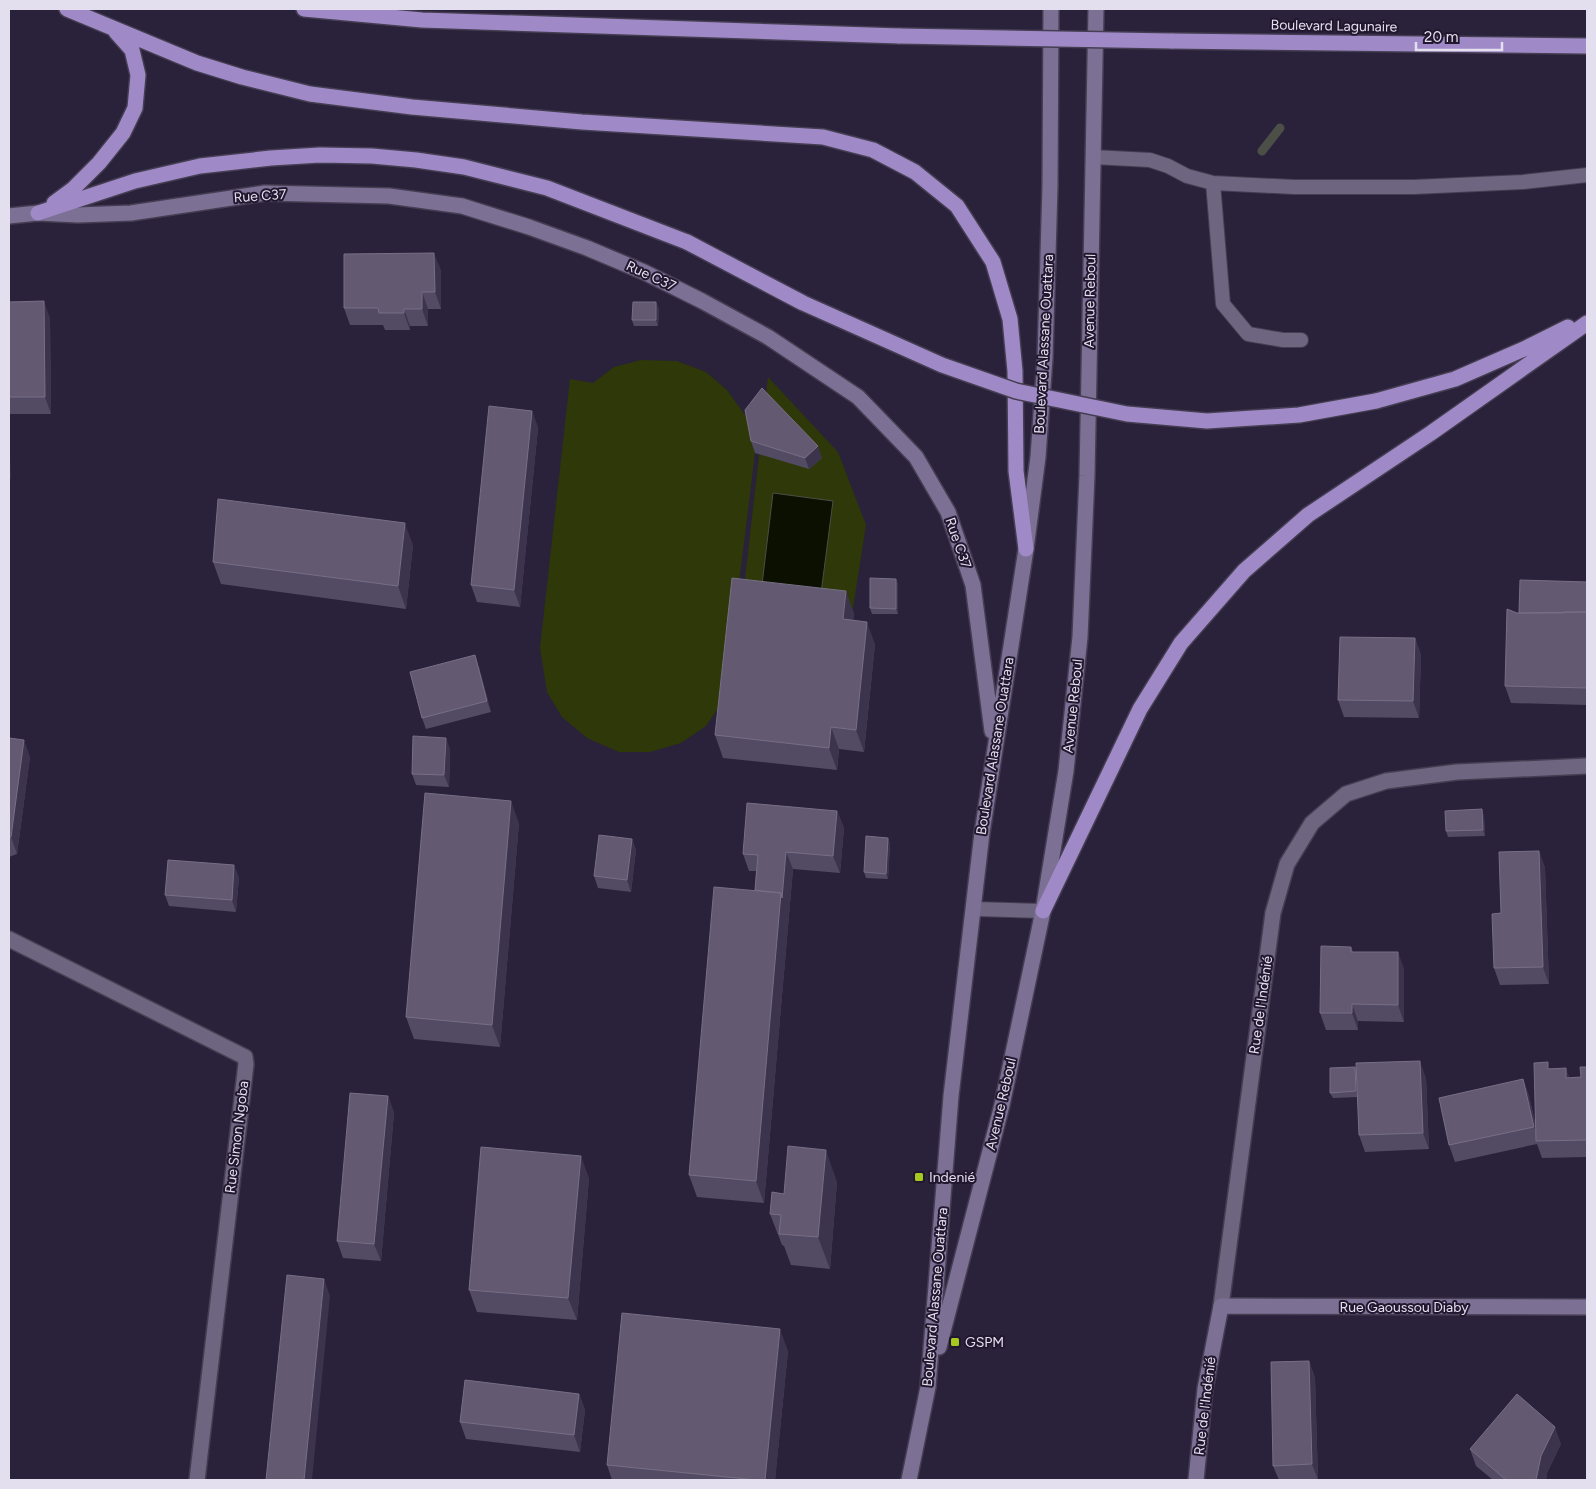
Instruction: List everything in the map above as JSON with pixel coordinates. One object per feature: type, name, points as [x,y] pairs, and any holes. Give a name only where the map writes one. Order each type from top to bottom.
[{"type":"highway","points":[[67,9],[197,63],[242,77],[310,94],[421,108],[582,122],[823,137],[872,150],[915,172],[957,206],[993,262],[1010,318],[1015,371],[1016,471],[1026,549]]},
{"type":"highway","name":"Boulevard Lagunaire","points":[[304,9],[422,20],[900,36],[1587,46]]},
{"type":"highway","points":[[38,213],[74,189],[99,163],[123,133],[135,108],[138,75],[132,50],[114,29]]},
{"type":"highway","points":[[38,213],[135,181],[200,166],[271,158],[320,155],[372,156],[464,167],[547,188],[687,242],[803,303],[942,365],[1016,391],[1127,414],[1207,421],[1299,415],[1376,401],[1455,379],[1524,349],[1587,318]]},
{"type":"highway","points":[[1043,911],[1140,710],[1181,643],[1244,571],[1308,515],[1431,433],[1587,323]]},
{"type":"main road","name":"Boulevard Alassane Ouattara","points":[[909,1480],[928,1387],[951,1096],[982,832],[1026,549],[1038,457],[1044,358],[1050,186],[1051,9]]},
{"type":"main road","name":"Avenue Reboul","points":[[928,1387],[1002,1105],[1043,911],[1066,771],[1080,637],[1087,476],[1096,9]]},
{"type":"main road","name":"Rue C37","points":[[9,216],[38,213],[78,216],[131,213],[265,193],[389,196],[462,206],[530,227],[644,272],[702,301],[768,337],[858,397],[916,457],[948,512],[973,586],[994,748]]},
{"type":"main road","name":"Rue Gaoussou Diaby","points":[[1221,1306],[1587,1307]]},
{"type":"main road","name":"Rue de l'Indénié","points":[[1196,1480],[1205,1389],[1221,1306]]},
{"type":"street","name":"Rue de l'Indénié","points":[[1221,1306],[1273,914],[1287,864],[1312,823],[1346,794],[1386,781],[1457,772],[1587,766]]},
{"type":"street","name":"Rue Simon Ngoba","points":[[9,939],[245,1057],[246,1064],[196,1480]]},
{"type":"lane","points":[[1093,157],[1150,160],[1168,166],[1187,176],[1213,183],[1294,187],[1414,187],[1523,182],[1587,175]]},
{"type":"lane","points":[[1213,183],[1223,304],[1248,334],[1283,340],[1301,340]]},
{"type":"lane","points":[[974,909],[1043,911]]},
{"type":"green space","points":[[641,360],[677,361],[706,372],[727,390],[750,422],[755,453],[725,698],[706,726],[681,743],[650,752],[619,752],[587,738],[562,717],[547,692],[540,648],[570,379],[593,383],[614,367]]},
{"type":"green space","points":[[768,377],[838,452],[866,525],[853,608],[743,596]]},
{"type":"shaded area","points":[[773,493],[833,501],[820,601],[761,593]]},
{"type":"building","points":[[434,253],[435,292],[422,292],[422,309],[404,309],[404,313],[379,313],[378,308],[344,308],[344,254]]},
{"type":"building","points":[[44,301],[45,397],[9,397],[9,302]]},
{"type":"building","points":[[633,302],[656,302],[656,320],[632,320]]},
{"type":"building","points":[[762,388],[818,446],[805,458],[751,441],[745,410]]},
{"type":"building","points":[[489,406],[532,411],[514,590],[471,585]]},
{"type":"building","points":[[218,499],[405,523],[398,586],[213,562]]},
{"type":"building","points":[[732,578],[846,591],[843,619],[867,622],[856,730],[831,727],[829,748],[715,735]]},
{"type":"building","points":[[870,578],[896,579],[896,609],[870,608]]},
{"type":"building","points":[[1520,580],[1587,582],[1587,612],[1519,613]]},
{"type":"building","points":[[1507,609],[1517,613],[1587,612],[1587,688],[1505,686]]},
{"type":"building","points":[[1340,637],[1415,638],[1413,701],[1338,700]]},
{"type":"building","points":[[475,655],[487,701],[422,718],[410,672]]},
{"type":"building","points":[[413,736],[446,738],[444,775],[412,774]]},
{"type":"building","points":[[9,738],[24,740],[11,837],[9,838]]},
{"type":"building","points":[[425,793],[511,801],[492,1025],[406,1017]]},
{"type":"building","points":[[747,803],[837,811],[833,856],[786,852],[782,898],[781,893],[755,890],[758,855],[743,854]]},
{"type":"building","points":[[1482,809],[1483,830],[1446,831],[1445,811]]},
{"type":"building","points":[[599,835],[632,839],[627,880],[594,876]]},
{"type":"building","points":[[866,836],[888,838],[886,874],[864,872]]},
{"type":"building","points":[[1539,851],[1543,967],[1494,968],[1492,914],[1501,913],[1499,852]]},
{"type":"building","points":[[168,860],[234,865],[232,900],[165,895]]},
{"type":"building","points":[[714,887],[781,893],[756,1181],[689,1175]]},
{"type":"building","points":[[1321,946],[1351,947],[1351,952],[1398,952],[1398,1005],[1352,1004],[1352,1013],[1320,1013]]},
{"type":"building","points":[[1420,1061],[1423,1133],[1359,1135],[1356,1063]]},
{"type":"building","points":[[1548,1062],[1548,1069],[1566,1068],[1566,1078],[1581,1077],[1580,1067],[1587,1067],[1587,1140],[1536,1141],[1534,1063]]},
{"type":"building","points":[[1355,1067],[1356,1091],[1330,1093],[1330,1068]]},
{"type":"building","points":[[1523,1079],[1534,1127],[1449,1145],[1439,1098]]},
{"type":"building","points":[[350,1093],[388,1096],[374,1244],[337,1241]]},
{"type":"building","points":[[788,1146],[826,1150],[818,1237],[779,1234],[781,1215],[770,1214],[772,1192],[784,1194]]},
{"type":"building","points":[[481,1147],[581,1156],[568,1298],[469,1290]]},
{"type":"building","points":[[287,1275],[324,1279],[304,1480],[266,1480]]},
{"type":"building","points":[[622,1313],[780,1329],[765,1480],[607,1465]]},
{"type":"building","points":[[1309,1361],[1312,1464],[1273,1466],[1271,1362]]},
{"type":"building","points":[[465,1380],[579,1394],[574,1435],[460,1422]]},
{"type":"building","points":[[1517,1394],[1555,1427],[1541,1456],[1536,1480],[1506,1480],[1470,1449]]},
{"type":"waterway","points":[[1262,151],[1280,128]]},
{"type":"place","name":"Indenié","points":[[919,1177]]},
{"type":"place","name":"GSPM","points":[[955,1342]]}]
